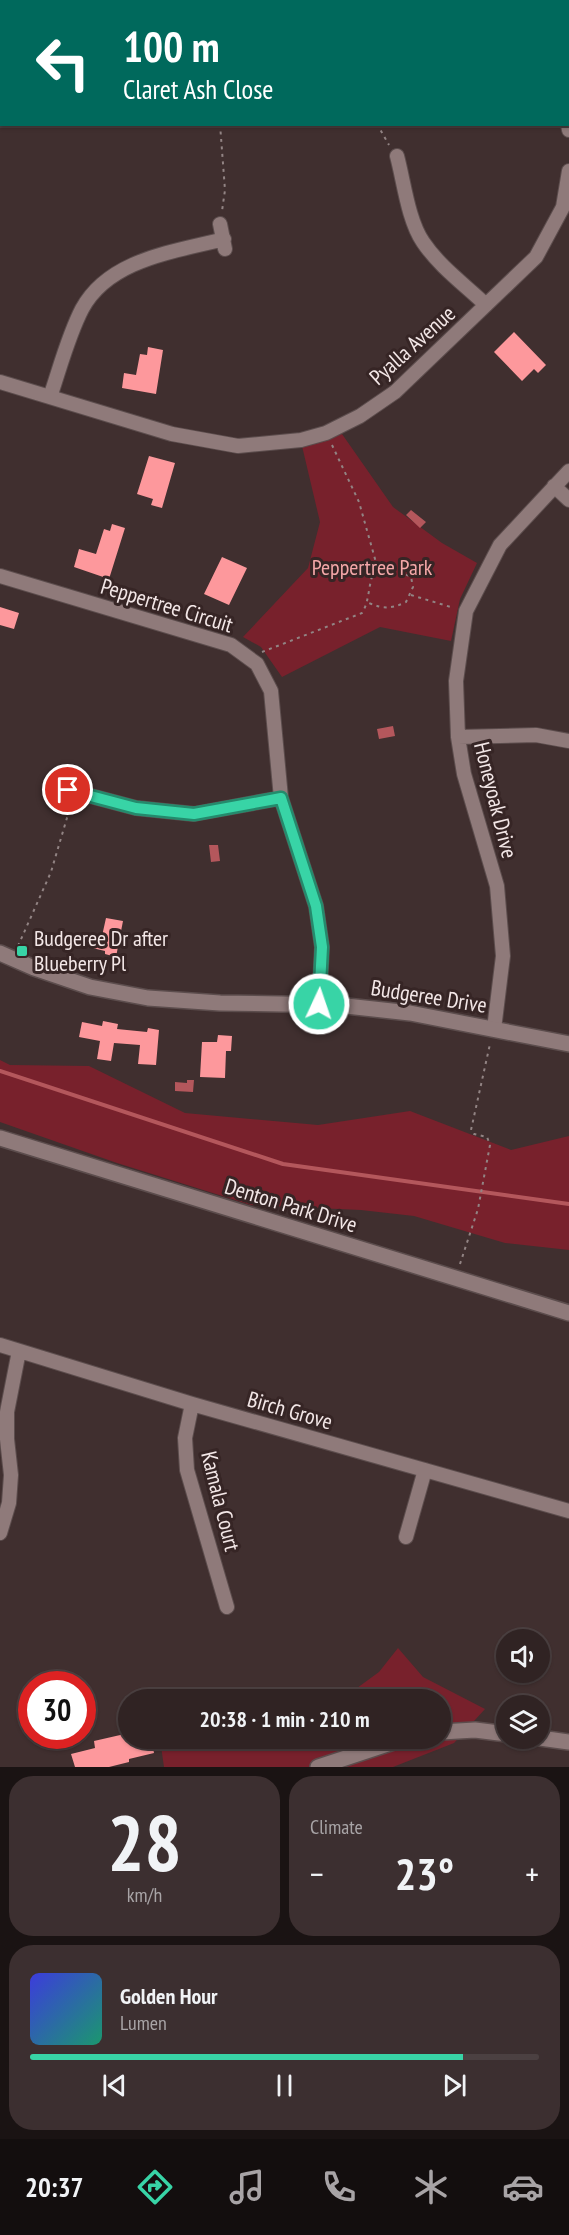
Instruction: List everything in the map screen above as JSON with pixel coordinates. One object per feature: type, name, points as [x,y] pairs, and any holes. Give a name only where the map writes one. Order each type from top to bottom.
[{"type":"street","points":[[398,156],[413,220],[422,240],[437,259],[486,304]]},
{"type":"street","name":"Pyalla Avenue","points":[[0,382],[172,434],[238,446],[302,440],[326,433],[360,416],[395,392],[537,257],[563,207],[569,171]]},
{"type":"street","points":[[50,397],[83,306],[99,289],[120,271],[145,259],[224,244],[220,224]]},
{"type":"street","name":"Honeyoak Drive","points":[[492,1037],[503,956],[497,886],[464,774],[459,737],[456,681],[466,611],[500,545],[569,471]]},
{"type":"street","points":[[554,486],[569,500]]},
{"type":"street","name":"Peppertree Circuit","points":[[0,576],[231,645],[257,664],[271,691],[281,798],[316,906],[322,947],[319,1004]]},
{"type":"street","points":[[459,737],[536,735],[569,741]]},
{"type":"street","points":[[68,790],[136,808],[194,814],[281,798]]},
{"type":"street","name":"Budgeree Drive","points":[[6,956],[90,987],[148,998],[220,1003],[319,1004],[410,1013],[492,1037],[569,1044]]},
{"type":"street","name":"Denton Park Drive","points":[[0,1138],[569,1313]]},
{"type":"street","name":"Birch Grove","points":[[0,1345],[192,1404],[569,1511]]},
{"type":"street","points":[[0,1533],[9,1503],[11,1475],[7,1440],[8,1412],[19,1351]]},
{"type":"street","name":"Kamala Court","points":[[192,1404],[185,1438],[187,1470],[227,1607]]},
{"type":"street","points":[[406,1537],[425,1470]]},
{"type":"street","points":[[451,1731],[475,1730],[496,1733]]},
{"type":"street","points":[[550,1739],[569,1742]]},
{"type":"street","points":[[318,1767],[373,1749]]},
{"type":"path","points":[[220,126],[225,190],[220,224]]},
{"type":"path","points":[[378,126],[398,156]]},
{"type":"path","points":[[257,664],[262,652],[324,627],[354,618],[363,613],[369,603],[369,586],[377,566],[358,502],[326,433]]},
{"type":"path","points":[[369,603],[379,608],[397,606],[406,602],[413,587],[411,577],[399,571],[377,566]]},
{"type":"path","points":[[411,595],[466,611]]},
{"type":"path","points":[[6,956],[51,872],[69,811],[68,790]]},
{"type":"path","points":[[456,1279],[480,1196],[490,1145],[487,1137],[474,1134],[471,1130],[492,1037]]},
{"type":"green space","name":"Peppertree Park","points":[[342,434],[393,507],[442,543],[477,563],[460,599],[451,641],[380,627],[282,677],[261,647],[243,637],[308,568],[320,522],[302,446]]},
{"type":"green space","points":[[0,1060],[10,1065],[89,1066],[185,1113],[318,1125],[410,1111],[511,1150],[569,1136],[569,1250],[505,1243],[414,1216],[361,1210],[251,1205],[117,1163],[0,1122]]},
{"type":"green space","points":[[398,1648],[423,1677],[446,1689],[356,1689],[379,1672]]},
{"type":"green space","points":[[451,1691],[485,1709],[451,1744]]},
{"type":"green space","points":[[161,1749],[439,1749],[393,1767],[164,1767]]},
{"type":"shaded area","points":[[411,510],[426,522],[420,528],[406,515]]},
{"type":"shaded area","points":[[393,726],[395,736],[379,739],[377,729]]},
{"type":"shaded area","points":[[209,845],[218,845],[220,861],[211,862]]},
{"type":"shaded area","points":[[187,1080],[194,1080],[193,1092],[175,1091],[175,1082],[187,1083]]},
{"type":"building","points":[[514,332],[546,365],[538,373],[534,369],[522,381],[494,352]]},
{"type":"building","points":[[148,347],[163,350],[156,394],[122,388],[124,373],[136,375],[140,354],[147,355]]},
{"type":"building","points":[[149,456],[175,463],[162,508],[151,505],[153,499],[137,494]]},
{"type":"building","points":[[112,524],[125,528],[109,579],[74,567],[79,549],[96,554],[104,529],[110,531]]},
{"type":"building","points":[[222,557],[247,568],[229,605],[204,594]]},
{"type":"building","points":[[0,607],[19,613],[14,629],[0,625]]},
{"type":"building","points":[[106,918],[123,921],[116,957],[105,954],[105,951],[88,947],[91,933],[102,936]]},
{"type":"building","points":[[103,1021],[118,1024],[117,1029],[147,1032],[148,1028],[159,1030],[156,1065],[138,1064],[140,1045],[114,1043],[111,1061],[97,1059],[100,1041],[79,1037],[82,1022],[102,1026]]},
{"type":"building","points":[[218,1035],[232,1036],[231,1051],[226,1051],[225,1078],[200,1077],[202,1042],[217,1042]]},
{"type":"building","points":[[118,1736],[118,1749],[153,1749],[154,1753],[109,1767],[75,1767],[71,1754],[96,1749],[96,1741]]},
{"type":"waterway","points":[[0,1071],[283,1164],[569,1204]]},
{"type":"place","name":"Budgeree Dr after Blueberry Pl","points":[[22,951]]},
{"type":"route","points":[[68,790],[136,808],[194,814],[281,798],[316,906],[322,947],[319,1004]]}]
